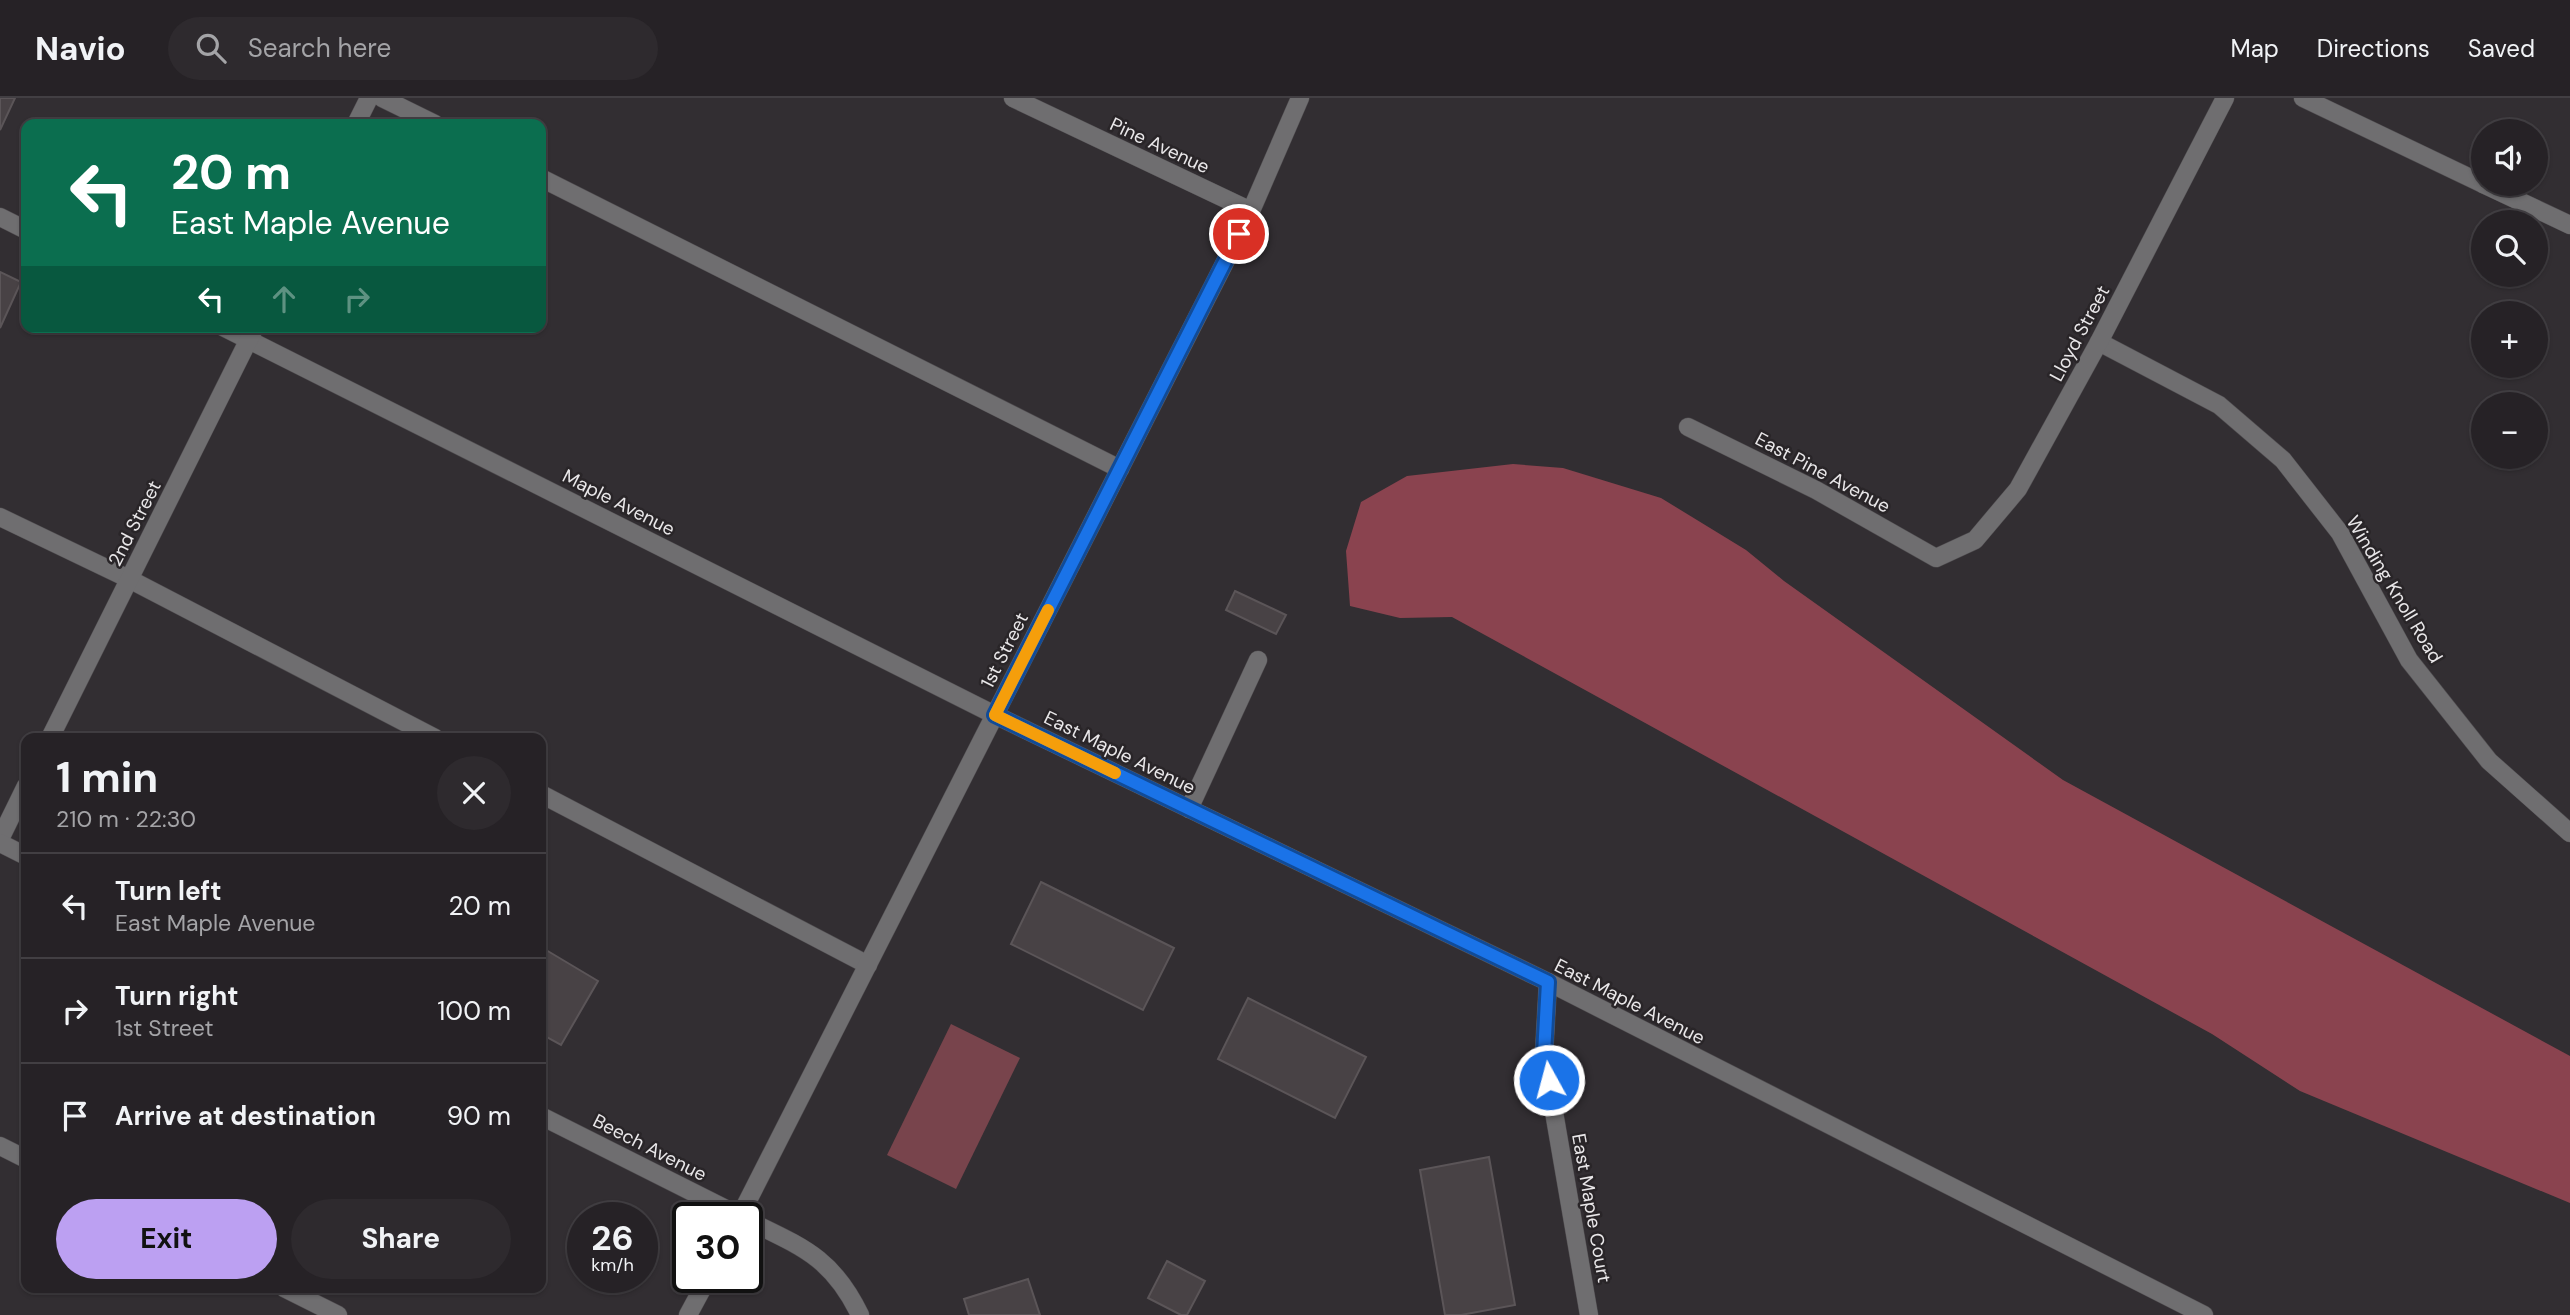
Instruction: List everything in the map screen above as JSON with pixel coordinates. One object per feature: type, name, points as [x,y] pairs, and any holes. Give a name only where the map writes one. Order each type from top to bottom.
[{"type":"street","points":[[358,119],[369,98]]},
{"type":"street","points":[[382,98],[425,119]]},
{"type":"street","name":"Pine Avenue","points":[[1013,98],[1251,211]]},
{"type":"street","name":"1st Street","points":[[750,1202],[1251,211],[1300,98]]},
{"type":"street","name":"Lloyd Street","points":[[1936,558],[1975,540],[2018,489],[2099,342],[2225,98]]},
{"type":"street","points":[[2303,98],[2471,178]]},
{"type":"street","points":[[546,181],[1120,469]]},
{"type":"street","points":[[2508,196],[2570,225]]},
{"type":"street","points":[[0,217],[21,228]]},
{"type":"street","name":"2nd Street","points":[[52,733],[252,334]]},
{"type":"street","name":"Maple Avenue","points":[[252,334],[995,715]]},
{"type":"street","name":"Winding Knoll Road","points":[[2099,342],[2219,405],[2283,460],[2340,533],[2409,660],[2489,761],[2570,833]]},
{"type":"street","name":"East Pine Avenue","points":[[1688,427],[1816,490],[1936,558]]},
{"type":"street","points":[[0,517],[129,579],[425,733]]},
{"type":"street","points":[[1189,809],[1258,660]]},
{"type":"street","name":"East Maple Avenue","points":[[995,715],[1548,982],[2204,1315]]},
{"type":"street","points":[[21,797],[0,841],[21,853]]},
{"type":"street","points":[[546,797],[868,965]]},
{"type":"street","name":"East Maple Court","points":[[1548,982],[1544,1054],[1589,1315]]},
{"type":"street","name":"Beech Avenue","points":[[546,1119],[710,1202]]},
{"type":"street","points":[[0,1146],[21,1156]]},
{"type":"street","name":"Beech Avenue","points":[[763,1228],[808,1251],[829,1268],[848,1290],[860,1315]]},
{"type":"street","points":[[294,1293],[338,1315]]},
{"type":"street","points":[[688,1315],[700,1293]]},
{"type":"shaded area","points":[[1513,464],[1563,468],[1661,498],[1746,550],[1784,581],[2063,780],[2570,1056],[2570,1203],[2300,1091],[2212,1034],[1452,617],[1400,618],[1350,606],[1346,551],[1361,502],[1407,476]]},
{"type":"shaded area","points":[[951,1024],[1020,1058],[956,1189],[887,1155]]},
{"type":"building","points":[[0,98],[15,98],[0,130]]},
{"type":"building","points":[[0,272],[21,282],[0,328]]},
{"type":"building","points":[[1235,591],[1286,615],[1276,634],[1226,610]]},
{"type":"building","points":[[1041,882],[1174,948],[1143,1010],[1011,944]]},
{"type":"building","points":[[546,950],[598,981],[561,1045],[546,1037]]},
{"type":"building","points":[[1248,998],[1366,1057],[1335,1118],[1218,1059]]},
{"type":"building","points":[[1489,1157],[1515,1305],[1461,1315],[1445,1315],[1420,1170]]},
{"type":"building","points":[[1167,1261],[1205,1281],[1187,1315],[1181,1315],[1148,1298]]},
{"type":"building","points":[[1028,1279],[1040,1315],[969,1315],[964,1299]]},
{"type":"slow traffic","points":[[1048,610],[995,715],[1115,773]]},
{"type":"route","points":[[1239,234],[995,715],[1548,982],[1544,1054],[1549,1080]]}]
